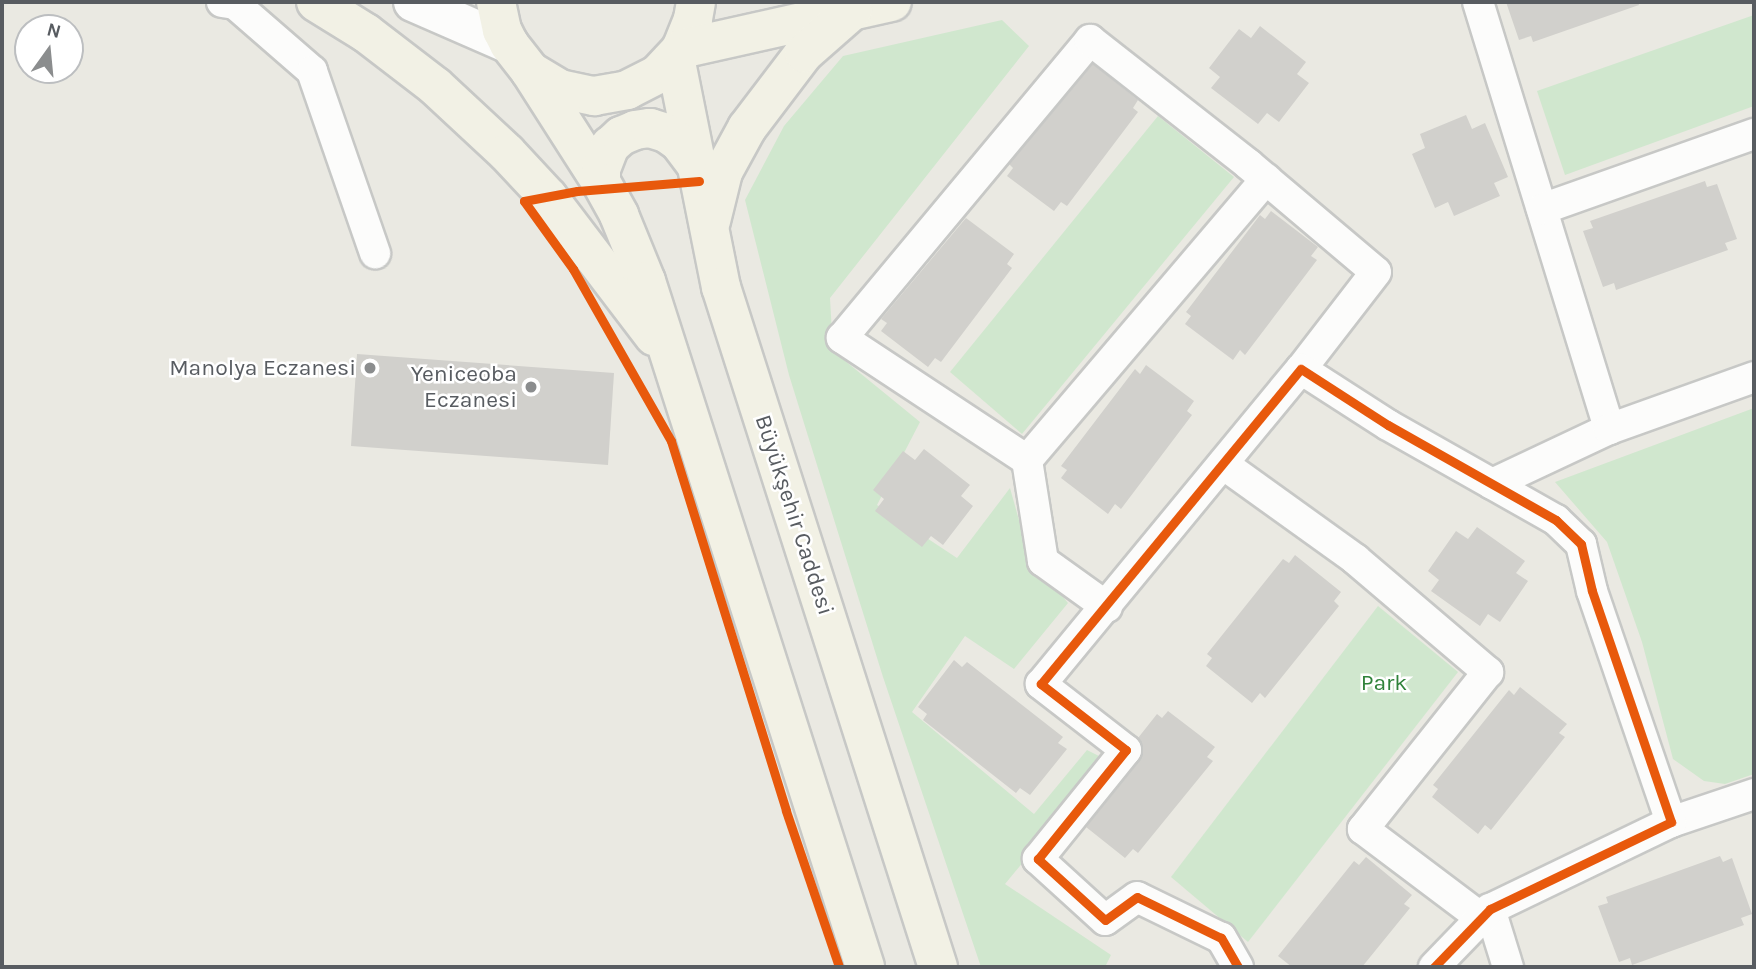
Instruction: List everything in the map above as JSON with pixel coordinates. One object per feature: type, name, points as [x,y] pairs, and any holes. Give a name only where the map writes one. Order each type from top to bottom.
[{"type":"main road","points":[[316,2],[366,33],[435,86],[507,153],[548,197],[673,360]]},
{"type":"main road","points":[[496,2],[502,30],[601,182],[619,215],[646,281],[865,967]]},
{"type":"main road","points":[[520,58],[560,89],[576,94],[611,94],[643,83],[678,53],[693,19],[696,2]]},
{"type":"main road","points":[[746,2],[768,17],[794,22]]},
{"type":"main road","points":[[678,53],[794,22],[892,2]]},
{"type":"main road","points":[[709,233],[723,172],[747,128],[804,53],[853,9]]},
{"type":"main road","name":"Büyükşehir Caddesi","points":[[678,53],[694,162],[721,287],[938,967]]},
{"type":"main road","points":[[601,182],[601,169],[610,146],[621,136],[635,130],[650,128],[667,133],[679,142],[694,162]]},
{"type":"street","points":[[222,2],[235,4],[312,71],[375,253]]},
{"type":"street","points":[[413,2],[520,58]]},
{"type":"street","points":[[1478,2],[1609,429]]},
{"type":"street","points":[[1107,607],[1043,561],[1027,460],[842,338],[1090,40],[1266,179],[1376,272],[1301,369],[1107,607],[1041,684],[1126,750],[1038,859],[1105,920],[1137,897],[1221,938],[1238,967]]},
{"type":"street","points":[[1542,209],[1754,134]]},
{"type":"street","points":[[1027,460],[1266,179]]},
{"type":"street","points":[[1301,369],[1388,425],[1556,520],[1581,544],[1592,592],[1671,822]]},
{"type":"street","points":[[1492,484],[1609,429],[1754,377]]},
{"type":"street","points":[[1223,464],[1355,559],[1488,671],[1363,829],[1485,914],[1508,967]]},
{"type":"street","points":[[1434,967],[1485,914],[1671,822],[1754,794]]},
{"type":"green space","points":[[1754,15],[1754,106],[1565,175],[1537,91]]},
{"type":"green space","points":[[1002,20],[1029,46],[830,298],[833,351],[920,422],[877,505],[957,558],[1010,488],[1029,556],[1068,603],[1014,669],[965,636],[912,712],[1034,814],[1087,750],[1107,760],[1005,884],[1111,955],[1105,967],[981,967],[883,677],[789,375],[745,200],[784,126],[843,56]]},
{"type":"green space","points":[[1158,116],[1234,177],[1022,434],[950,372]]},
{"type":"green space","points":[[1754,408],[1754,774],[1725,784],[1704,781],[1673,759],[1642,642],[1607,542],[1555,482]]},
{"type":"green space","name":"Park","points":[[1378,606],[1458,672],[1248,942],[1171,877]]},
{"type":"building","points":[[1506,2],[1638,2],[1639,5],[1533,42],[1531,36],[1519,40]]},
{"type":"building","points":[[1260,26],[1306,62],[1297,74],[1309,83],[1279,122],[1267,113],[1258,124],[1211,88],[1220,77],[1209,68],[1239,29],[1251,38]]},
{"type":"building","points":[[1093,64],[1138,100],[1133,108],[1138,112],[1067,206],[1061,202],[1054,211],[1007,176],[1013,168],[1009,164]]},
{"type":"building","points":[[1466,115],[1472,129],[1485,123],[1508,177],[1494,183],[1500,196],[1454,216],[1448,202],[1435,208],[1412,154],[1425,148],[1420,134]]},
{"type":"building","points":[[1705,181],[1707,187],[1717,184],[1737,239],[1725,243],[1728,250],[1616,290],[1614,283],[1603,287],[1583,231],[1593,228],[1590,221]]},
{"type":"building","points":[[1271,211],[1318,247],[1311,256],[1317,260],[1245,355],[1240,350],[1233,360],[1185,324],[1191,316],[1186,312],[1260,215],[1265,219]]},
{"type":"building","points":[[966,218],[1014,254],[1007,264],[1012,268],[941,362],[935,358],[928,367],[881,331],[887,323],[881,319]]},
{"type":"building","points":[[357,354],[614,373],[608,465],[351,446]]},
{"type":"building","points":[[1146,365],[1194,401],[1187,411],[1192,415],[1121,509],[1115,504],[1108,514],[1061,478],[1067,470],[1061,466],[1135,369],[1140,374]]},
{"type":"building","points":[[924,449],[970,485],[961,496],[973,506],[943,545],[931,536],[922,547],[875,511],[884,499],[873,490],[903,451],[915,460]]},
{"type":"building","points":[[1477,527],[1525,561],[1516,573],[1528,581],[1500,622],[1488,614],[1480,626],[1431,591],[1439,580],[1428,571],[1456,531],[1468,539]]},
{"type":"building","points":[[1295,555],[1341,592],[1334,601],[1339,606],[1265,698],[1260,693],[1252,703],[1206,666],[1212,658],[1207,654],[1283,559],[1289,563]]},
{"type":"building","points":[[954,660],[962,667],[967,662],[1063,737],[1058,743],[1067,749],[1030,795],[1020,788],[1016,793],[923,720],[927,714],[918,707]]},
{"type":"building","points":[[1520,687],[1567,724],[1559,733],[1565,737],[1491,830],[1485,825],[1478,834],[1432,797],[1438,789],[1433,785],[1509,690],[1514,695]]},
{"type":"building","points":[[1168,711],[1215,747],[1207,757],[1213,761],[1138,853],[1133,849],[1125,858],[1086,827],[1140,760],[1143,752],[1138,738],[1157,714],[1162,718]]},
{"type":"building","points":[[1720,856],[1723,862],[1732,858],[1752,914],[1741,918],[1744,925],[1632,965],[1630,958],[1619,962],[1598,906],[1608,903],[1606,897]]},
{"type":"building","points":[[1366,857],[1412,895],[1404,904],[1410,908],[1362,967],[1292,967],[1278,956],[1354,861],[1359,865]]},
{"type":"cycle path","points":[[699,181],[577,191],[524,201],[573,269],[671,441],[786,811],[839,967]]},
{"type":"cycle path","points":[[1238,967],[1221,938],[1137,897],[1105,920],[1038,859],[1126,750],[1041,684],[1301,369],[1388,425],[1556,520],[1581,544],[1592,591],[1671,822],[1490,909],[1434,967]]},
{"type":"place","name":"Manolya Eczanesi","points":[[370,368]]},
{"type":"place","name":"Yeniceoba Eczanesi","points":[[531,387]]}]
